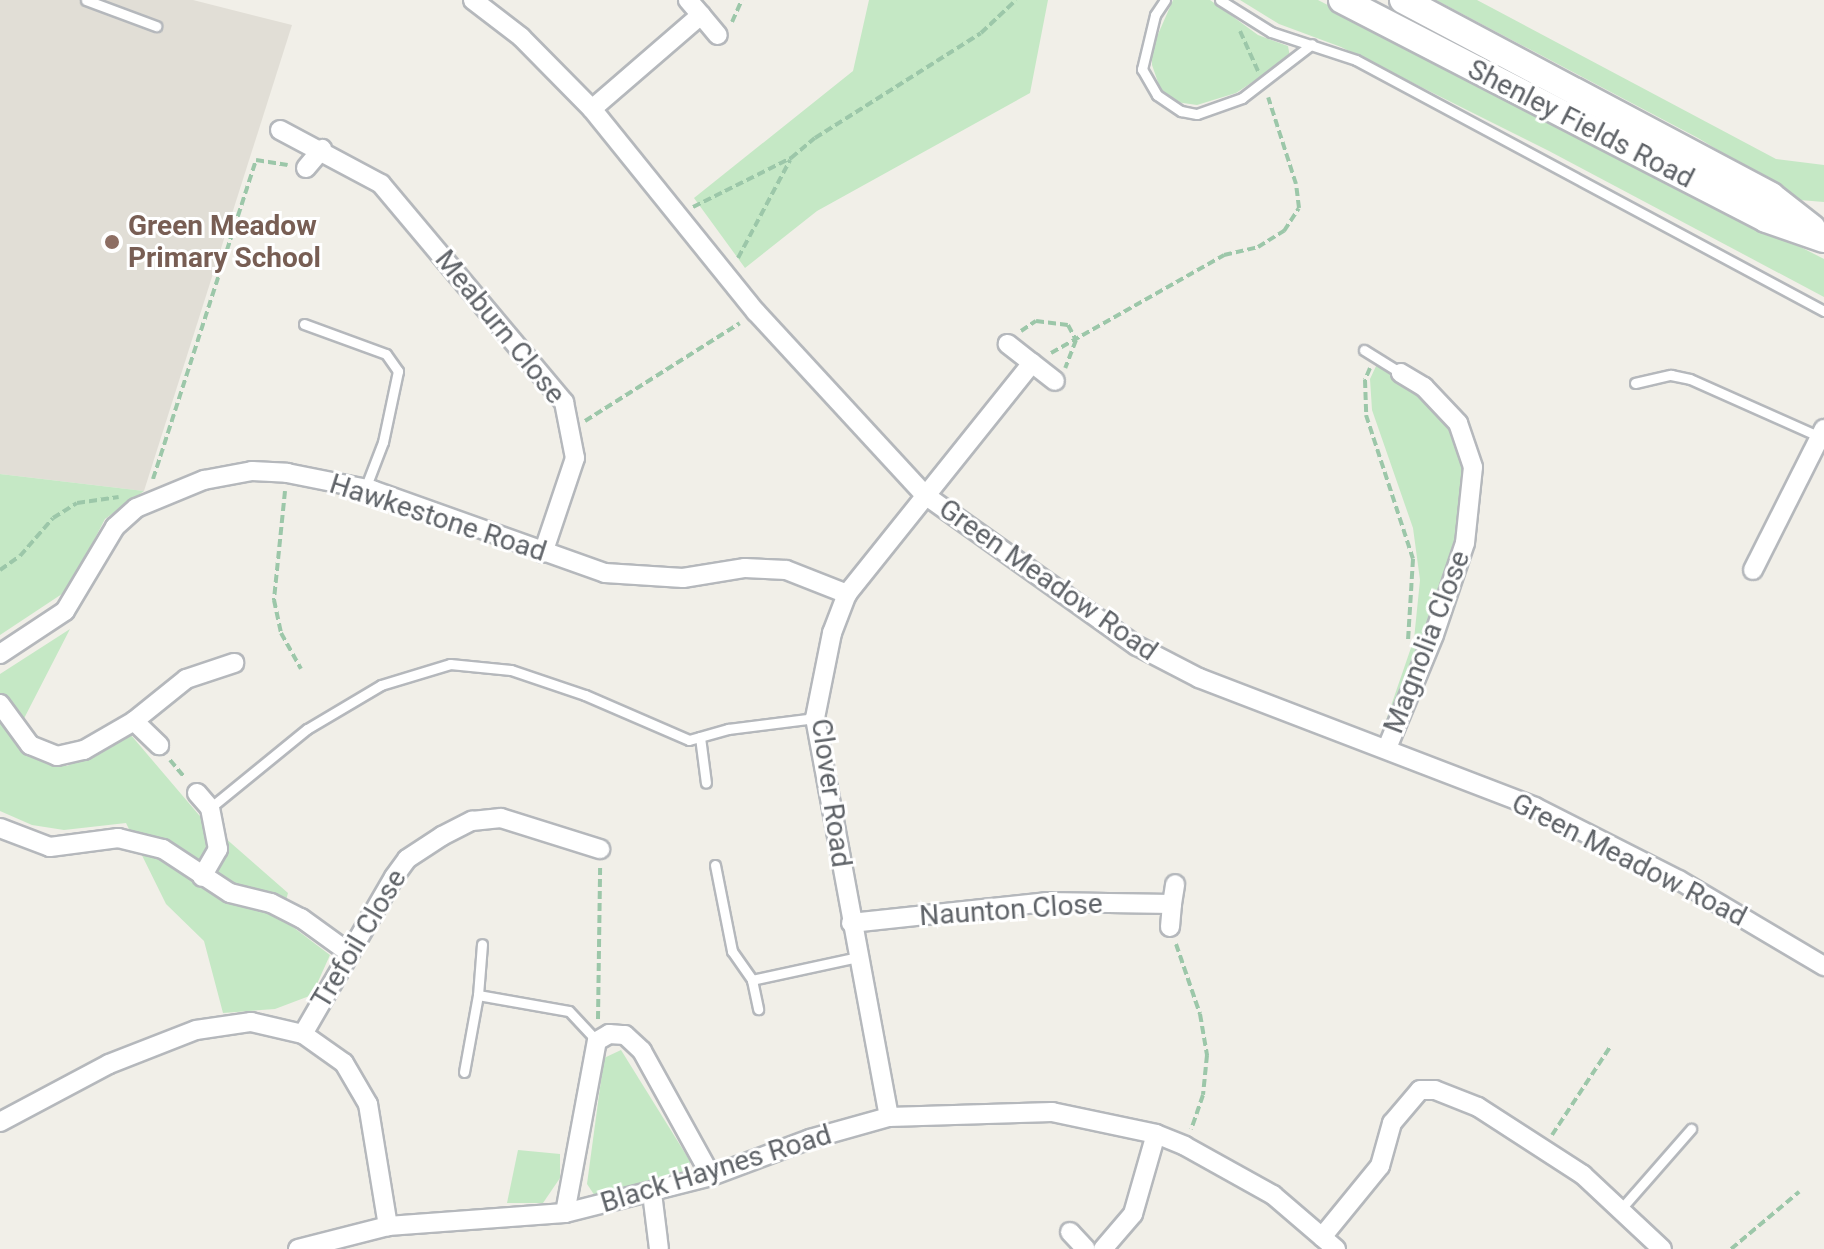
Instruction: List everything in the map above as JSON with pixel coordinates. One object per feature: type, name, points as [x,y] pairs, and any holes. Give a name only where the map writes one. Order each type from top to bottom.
[{"type":"street","name":"Green Meadow Road","points":[[473,0],[521,37],[592,109],[756,312],[925,495],[1137,646],[1199,678],[1387,748],[1574,827],[1679,880],[1824,966]]},
{"type":"street","points":[[688,0],[718,35]]},
{"type":"street","name":"Shenley Fields Road","points":[[1342,0],[1766,219],[1824,238]]},
{"type":"street","name":"Shenley Fields Road","points":[[1403,0],[1771,196],[1824,238]]},
{"type":"street","points":[[592,109],[701,15]]},
{"type":"street","name":"Meaburn Close","points":[[280,130],[322,149],[381,184],[512,336],[564,402],[573,429],[575,458],[543,553]]},
{"type":"street","points":[[306,168],[322,149]]},
{"type":"street","points":[[1008,344],[1055,381]]},
{"type":"street","name":"Clover Road","points":[[889,1117],[815,718],[832,633],[847,594],[1032,363]]},
{"type":"street","name":"Magnolia Close","points":[[1387,748],[1465,543],[1473,467],[1458,423],[1424,387],[1401,373]]},
{"type":"street","points":[[1753,570],[1822,433]]},
{"type":"street","name":"Hawkestone Road","points":[[0,654],[65,611],[115,527],[141,506],[204,480],[252,471],[287,473],[365,489],[605,573],[683,578],[745,568],[786,570],[847,594]]},
{"type":"street","points":[[0,704],[30,745],[57,756],[84,750],[134,721],[186,679],[234,663]]},
{"type":"street","points":[[134,721],[159,745]]},
{"type":"street","points":[[197,793],[210,808],[218,849],[202,877]]},
{"type":"street","name":"Trefoil Close","points":[[303,1034],[348,952],[407,859],[472,821],[501,818],[600,849]]},
{"type":"street","points":[[0,828],[50,847],[118,838],[163,849],[230,893],[271,903],[348,952]]},
{"type":"street","points":[[1170,927],[1175,884]]},
{"type":"street","name":"Naunton Close","points":[[851,923],[1046,902],[1172,904]]},
{"type":"street","points":[[4,1112],[109,1064],[196,1030],[251,1022],[303,1034],[344,1063],[368,1104],[388,1226]]},
{"type":"street","points":[[565,1213],[597,1041],[609,1034],[625,1035],[642,1051],[711,1176]]},
{"type":"street","points":[[1329,1243],[1380,1166],[1392,1123],[1420,1090],[1435,1090],[1478,1107],[1583,1175],[1662,1249]]},
{"type":"street","name":"Black Haynes Road","points":[[298,1249],[388,1226],[565,1213],[711,1176],[810,1139],[889,1117],[1052,1112],[1156,1134],[1185,1146],[1273,1195],[1329,1243]]},
{"type":"street","points":[[1103,1249],[1133,1214],[1156,1134]]},
{"type":"street","points":[[652,1193],[659,1249]]},
{"type":"street","points":[[1070,1232],[1086,1249]]},
{"type":"lane","points":[[86,0],[156,26]]},
{"type":"lane","points":[[1165,0],[1155,15],[1142,69],[1147,83],[1169,105],[1197,114],[1264,84],[1312,44]]},
{"type":"lane","points":[[1220,0],[1271,32],[1356,60],[1824,311]]},
{"type":"lane","points":[[304,324],[386,354],[398,371],[383,442],[365,489]]},
{"type":"lane","points":[[1364,350],[1401,373]]},
{"type":"lane","points":[[1635,383],[1682,377],[1822,433]]},
{"type":"lane","points":[[210,808],[307,729],[381,685],[450,664],[511,670],[585,695],[666,733],[689,740],[815,718]]},
{"type":"lane","points":[[700,737],[706,783]]},
{"type":"lane","points":[[715,865],[732,951],[752,980],[758,1009]]},
{"type":"lane","points":[[464,1072],[469,1025],[478,995],[482,944]]},
{"type":"lane","points":[[752,980],[858,957]]},
{"type":"lane","points":[[478,995],[569,1011],[597,1041]]},
{"type":"lane","points":[[1620,1210],[1691,1129]]},
{"type":"path","points":[[678,215],[791,158],[815,138],[981,33],[1016,0]]},
{"type":"path","points":[[1032,363],[1224,255],[1258,247],[1284,231],[1299,208],[1296,184],[1264,84],[1230,7]]},
{"type":"path","points":[[728,276],[791,158]]},
{"type":"path","points":[[0,570],[20,556],[53,518],[77,503],[127,497],[141,506],[256,160],[306,168]]},
{"type":"path","points":[[573,429],[756,312]]},
{"type":"path","points":[[1008,344],[1036,321],[1053,320],[1068,325],[1076,340],[1075,352],[1055,381]]},
{"type":"path","points":[[1377,359],[1365,380],[1366,415],[1408,532],[1415,583],[1403,655]]},
{"type":"path","points":[[287,473],[274,600],[281,633],[301,669]]},
{"type":"path","points":[[159,745],[197,793]]},
{"type":"path","points":[[597,1041],[600,849]]},
{"type":"path","points":[[1170,927],[1200,1014],[1207,1055],[1203,1095],[1185,1146]]},
{"type":"path","points":[[1543,1149],[1610,1047]]},
{"type":"path","points":[[1731,1249],[1799,1192]]},
{"type":"shaded area","name":"Green Meadow Primary School","points":[[0,0],[193,0],[292,25],[144,491],[0,474]]},
{"type":"green space","points":[[869,0],[1048,0],[1030,93],[817,211],[745,268],[694,198],[853,71]]},
{"type":"green space","points":[[1173,0],[1210,0],[1258,35],[1288,46],[1290,57],[1236,93],[1197,105],[1176,102],[1161,91],[1152,65],[1152,48]]},
{"type":"green space","points":[[1240,0],[1318,0],[1824,259],[1824,297],[1549,151],[1341,47],[1279,24]]},
{"type":"green space","points":[[1436,0],[1477,0],[1776,159],[1824,165],[1824,202],[1800,200],[1698,138]]},
{"type":"green space","points":[[1377,364],[1419,390],[1453,426],[1468,471],[1461,543],[1389,734],[1382,732],[1414,639],[1420,580],[1413,528],[1372,410],[1370,379]]},
{"type":"green space","points":[[0,474],[144,491],[105,519],[68,590],[0,635]]},
{"type":"green space","points":[[70,629],[15,736],[26,751],[67,766],[130,734],[199,815],[288,893],[281,918],[330,955],[312,995],[275,1009],[223,1013],[204,941],[166,904],[126,823],[64,830],[32,825],[0,811],[0,674]]},
{"type":"green space","points":[[621,1050],[690,1161],[690,1173],[595,1196],[587,1184],[604,1058]]},
{"type":"green space","points":[[518,1150],[560,1154],[560,1178],[543,1203],[507,1203]]},
{"type":"place","name":"Green Meadow Primary School","points":[[112,242]]}]
